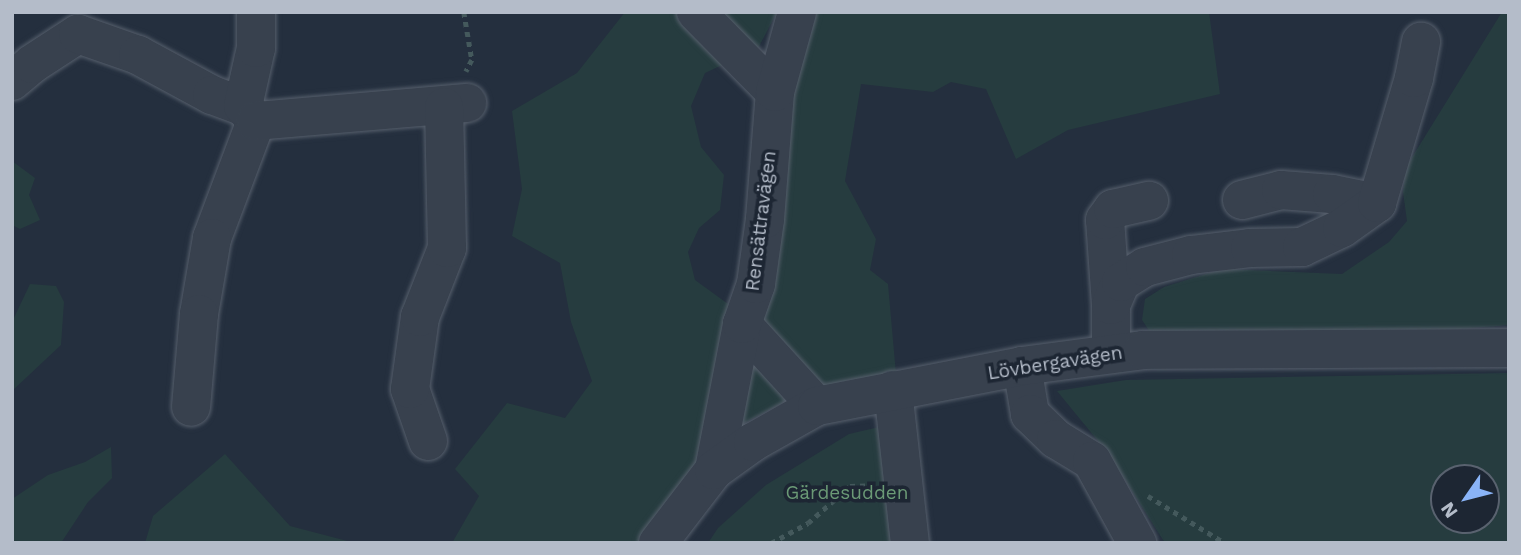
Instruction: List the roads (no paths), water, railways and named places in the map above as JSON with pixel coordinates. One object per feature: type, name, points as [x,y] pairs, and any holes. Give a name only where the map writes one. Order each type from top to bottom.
[{"type":"street","points":[[191,407],[199,314],[212,238],[249,114],[256,48],[256,12]]},
{"type":"street","points":[[696,12],[775,92]]},
{"type":"street","name":"Rensättravägen","points":[[714,470],[742,324],[756,284],[765,219],[775,92],[797,12]]},
{"type":"street","points":[[12,81],[32,64],[78,34],[138,55],[249,114],[457,105],[447,247],[420,317],[410,389],[428,441]]},
{"type":"street","points":[[1111,305],[1121,282],[1145,267],[1191,255],[1250,248],[1303,247],[1342,228],[1377,203],[1421,42]]},
{"type":"street","points":[[1242,200],[1280,190],[1332,194],[1377,203]]},
{"type":"street","points":[[1111,353],[1111,305],[1105,220],[1113,209],[1149,201]]},
{"type":"street","points":[[742,324],[817,406]]},
{"type":"street","name":"Lövbergavägen","points":[[658,543],[714,470],[753,442],[817,406],[1022,366],[1143,350],[1509,348]]},
{"type":"street","points":[[1022,366],[1030,414],[1056,439],[1091,461],[1137,543]]},
{"type":"street","points":[[893,390],[910,543]]},
{"type":"park label","name":"Gärdesudden","points":[[847,493]]}]
